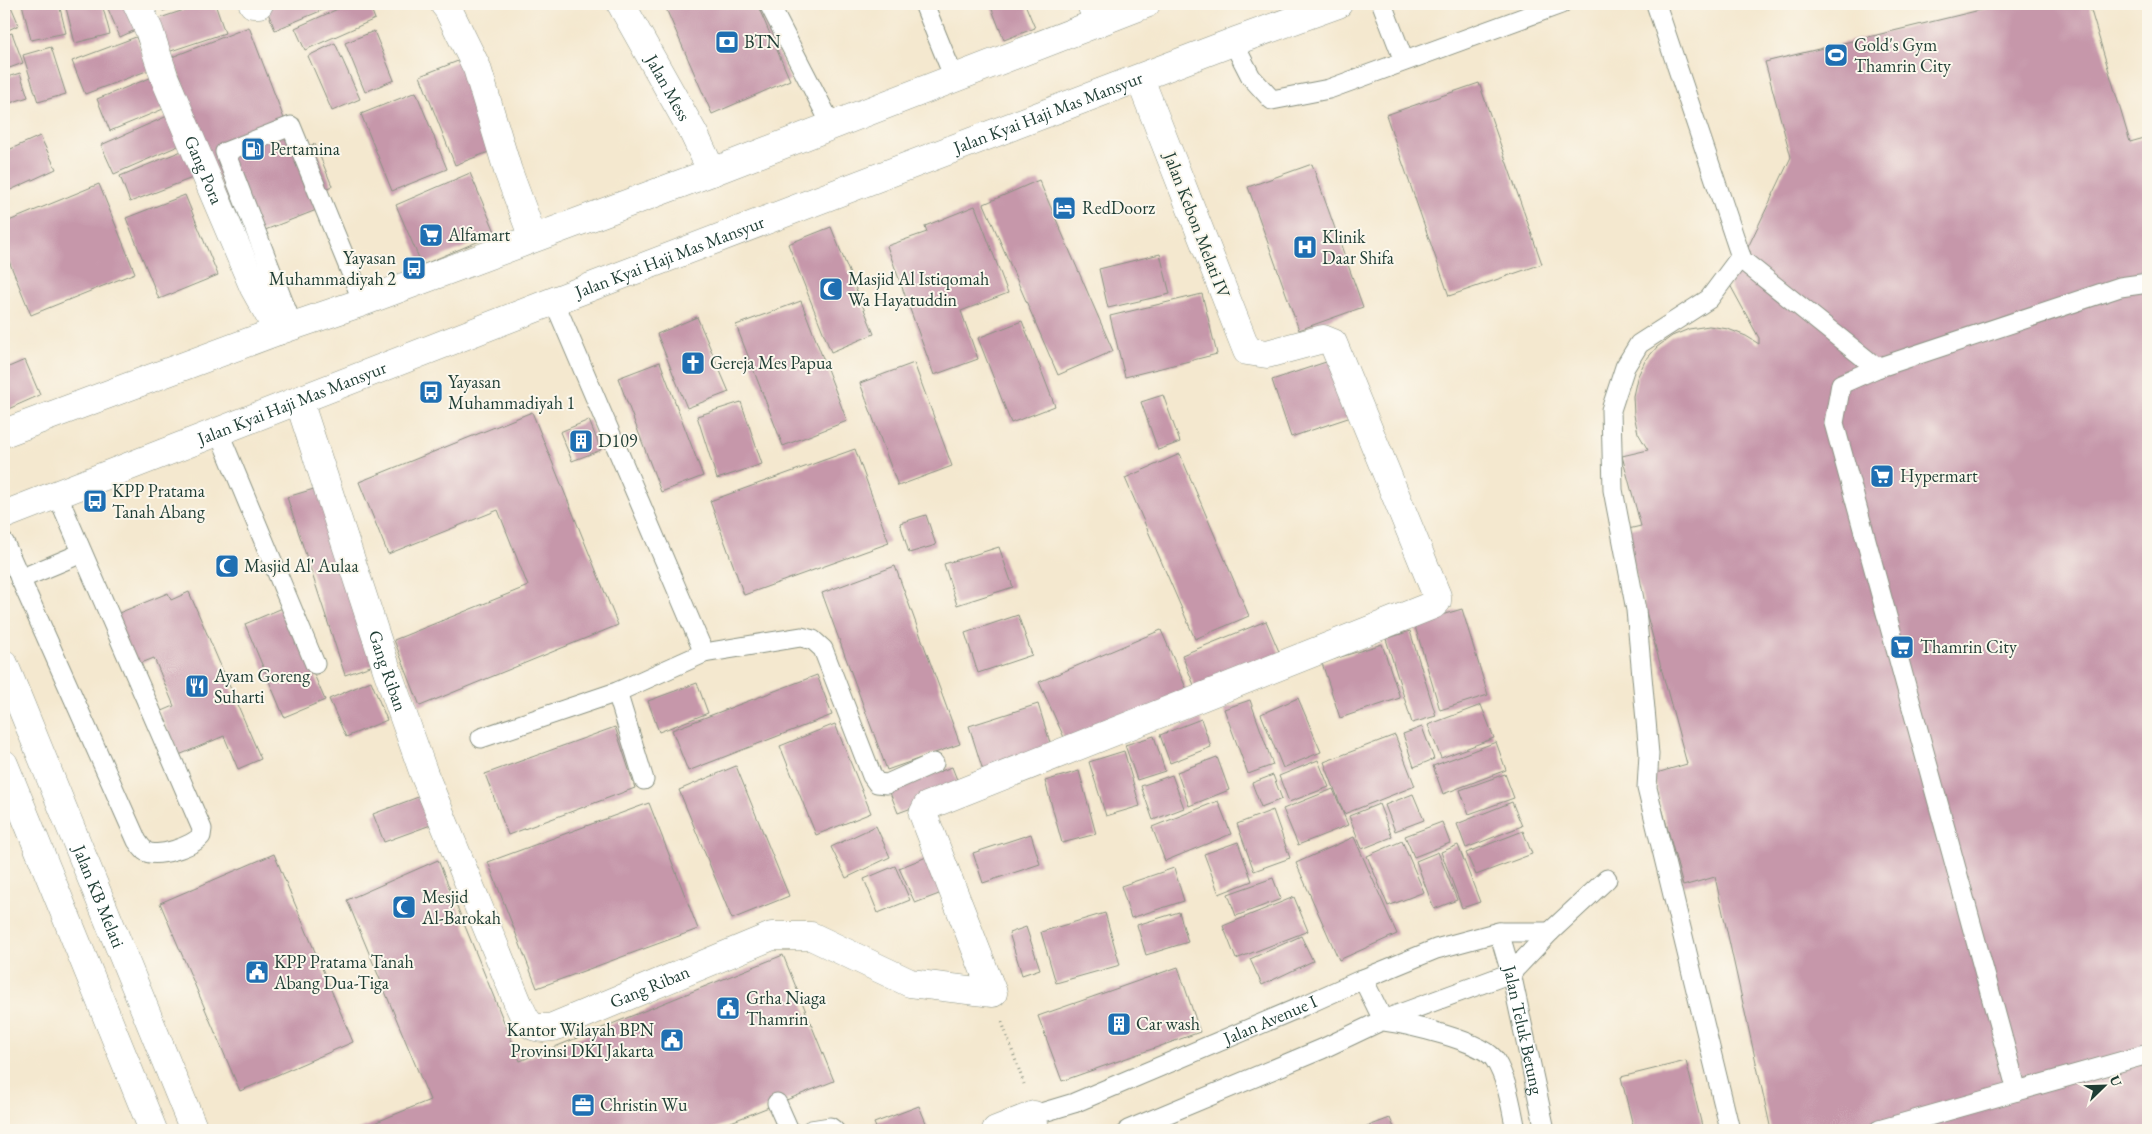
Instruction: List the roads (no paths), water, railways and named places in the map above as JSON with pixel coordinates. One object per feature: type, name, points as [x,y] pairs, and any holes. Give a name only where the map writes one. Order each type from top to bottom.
[{"type":"street","name":"Gang Pora","points":[[137,4],[149,30],[165,79],[250,279],[285,329]]},
{"type":"street","points":[[253,4],[259,4]]},
{"type":"street","points":[[444,4],[476,68],[508,171],[533,238]]},
{"type":"street","name":"Jalan Mess","points":[[622,4],[694,134],[712,172]]},
{"type":"street","points":[[4,433],[363,302],[832,126],[954,78],[1094,13],[1146,4]]},
{"type":"street","name":"Jalan Kyai Haji Mas Mansyur","points":[[4,515],[299,402],[554,301],[1233,42],[1338,4]]},
{"type":"street","name":"Jalan Kebon Melati IV","points":[[992,993],[923,814],[927,806],[1433,605],[1437,601],[1437,596],[1332,343],[1323,339],[1267,354],[1247,351],[1140,79]]},
{"type":"street","name":"Gang Riban","points":[[299,402],[387,670],[424,774],[518,1003],[526,1019],[533,1027],[540,1029],[553,1027],[772,936],[811,936],[910,983],[992,993]]},
{"type":"street","name":"Jalan KB Melati","points":[[4,664],[194,1130]]},
{"type":"street","points":[[4,764],[153,1130]]},
{"type":"street","name":"Jalan Avenue I","points":[[996,1130],[1037,1123]]},
{"type":"lane","points":[[769,4],[832,126]]},
{"type":"lane","points":[[924,4],[954,78]]},
{"type":"lane","points":[[1382,4],[1404,61]]},
{"type":"lane","points":[[1233,42],[1251,77],[1272,100],[1329,89],[1561,4]]},
{"type":"lane","points":[[1656,4],[1742,260],[1877,368]]},
{"type":"lane","points":[[285,329],[225,152],[291,126],[363,302]]},
{"type":"lane","points":[[1730,1130],[1647,788],[1648,754],[1636,610],[1613,490],[1611,410],[1625,367],[1639,344],[1709,299],[1741,256]]},
{"type":"lane","points":[[2017,1091],[1834,423],[1841,384],[1877,368],[2120,287],[2148,283]]},
{"type":"lane","points":[[554,301],[704,653]]},
{"type":"lane","points":[[219,433],[315,664]]},
{"type":"lane","points":[[4,542],[137,841],[145,851],[153,853],[177,850],[199,839],[202,829],[57,494]]},
{"type":"lane","points":[[20,579],[82,553]]},
{"type":"lane","points":[[481,738],[618,692],[704,653],[801,637],[813,640],[823,648],[872,776],[878,783],[887,784],[934,763]]},
{"type":"lane","points":[[618,692],[644,780]]},
{"type":"lane","points":[[1128,1130],[1322,1049],[1383,1020],[1511,973],[1550,932],[1608,879]]},
{"type":"lane","name":"Jalan Avenue I","points":[[1037,1123],[1074,1102],[1436,949],[1499,932],[1550,932]]},
{"type":"lane","name":"Jalan Teluk Betung","points":[[1499,932],[1511,973],[1545,1130]]},
{"type":"lane","points":[[1363,979],[1383,1020]]},
{"type":"lane","points":[[1383,1020],[1410,1024],[1476,1045],[1494,1059],[1506,1087],[1516,1130]]},
{"type":"lane","points":[[1879,1130],[2148,1054]]},
{"type":"lane","points":[[777,1103],[789,1130]]},
{"type":"lane","points":[[811,1130],[830,1127],[834,1130]]},
{"type":"place","name":"BTN","points":[[727,42]]},
{"type":"place","name":"Gold's Gym Thamrin City","points":[[1836,55]]},
{"type":"place","name":"Pertamina","points":[[253,149]]},
{"type":"place","name":"RedDoorz","points":[[1064,208]]},
{"type":"place","name":"Alfamart","points":[[431,235]]},
{"type":"place","name":"Klinik Daar Shifa","points":[[1305,247]]},
{"type":"place","name":"Yayasan Muhammadiyah 2","points":[[414,268]]},
{"type":"place","name":"Masjid Al Istiqomah Wa Hayatuddin","points":[[831,289]]},
{"type":"place","name":"Gereja Mes Papua","points":[[693,363]]},
{"type":"place","name":"Yayasan Muhammadiyah 1","points":[[431,392]]},
{"type":"place","name":"D109","points":[[581,441]]},
{"type":"place","name":"Hypermart","points":[[1882,476]]},
{"type":"place","name":"KPP Pratama Tanah Abang","points":[[95,501]]},
{"type":"place","name":"Masjid Al' Aulaa","points":[[227,566]]},
{"type":"place","name":"Thamrin City","points":[[1902,647]]},
{"type":"place","name":"Ayam Goreng Suharti","points":[[197,686]]},
{"type":"place","name":"Mesjid Al-Barokah","points":[[404,907]]},
{"type":"place","name":"KPP Pratama Tanah Abang Dua-Tiga","points":[[257,972]]},
{"type":"place","name":"Grha Niaga Thamrin","points":[[728,1008]]},
{"type":"place","name":"Car wash","points":[[1119,1024]]},
{"type":"place","name":"Kantor Wilayah BPN Provinsi DKI Jakarta","points":[[672,1040]]},
{"type":"place","name":"Christin Wu","points":[[583,1105]]}]
